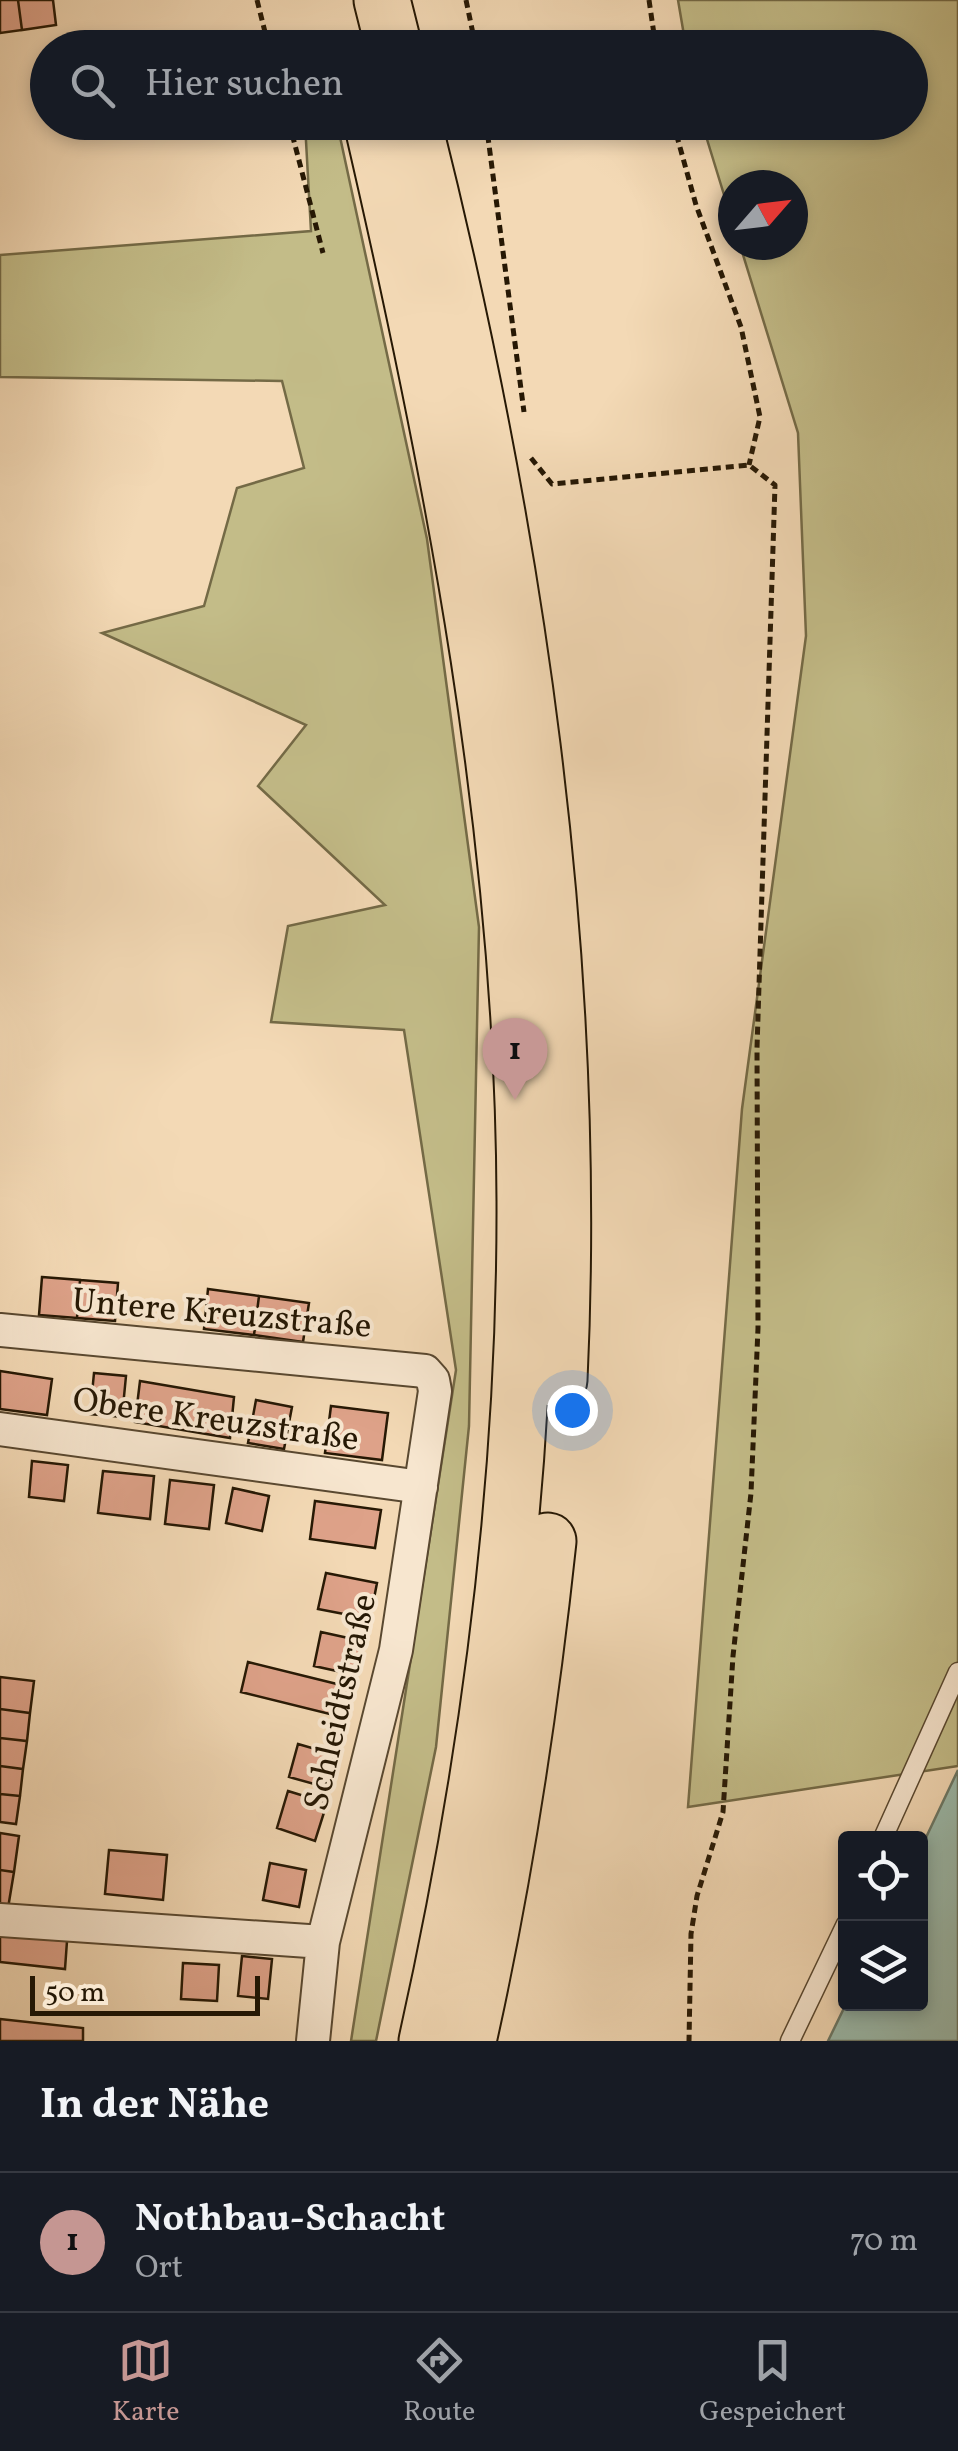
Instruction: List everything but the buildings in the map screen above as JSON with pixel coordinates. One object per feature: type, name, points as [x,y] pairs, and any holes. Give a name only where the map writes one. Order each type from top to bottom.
[{"type":"highway","points":[[344,0],[351,30]]},
{"type":"highway","points":[[382,0],[390,30]]},
{"type":"highway","points":[[376,140],[463,552],[494,769],[522,1092],[521,1378],[511,1532],[490,1710],[457,1908],[428,2041]]},
{"type":"highway","points":[[417,140],[503,544],[534,767],[561,1092],[564,1213],[548,1538],[529,1717],[496,1917],[468,2041]]},
{"type":"street","name":"Untere Kreuzstraße","points":[[0,1330],[425,1371],[433,1380]]},
{"type":"street","name":"Schleidtstraße","points":[[313,2041],[324,1942],[396,1650],[433,1380]]},
{"type":"street","name":"Obere Kreuzstraße","points":[[0,1429],[421,1487]]},
{"type":"street","points":[[0,1920],[324,1942]]},
{"type":"lane","points":[[886,1831],[958,1672]]},
{"type":"lane","points":[[790,2041],[838,1941]]},
{"type":"path","points":[[256,0],[264,30]]},
{"type":"path","points":[[466,0],[472,30]]},
{"type":"path","points":[[649,0],[653,30]]},
{"type":"path","points":[[294,140],[323,253]]},
{"type":"path","points":[[488,140],[525,418]]},
{"type":"path","points":[[678,140],[696,205],[741,328],[760,417],[749,465]]},
{"type":"path","points":[[530,457],[552,484],[749,465],[774,485],[757,1048],[758,1328],[751,1493],[733,1656],[723,1812],[694,1915],[689,2041]]},
{"type":"shaded area","points":[[678,0],[958,0],[958,1766],[688,1807],[742,1109],[806,636],[798,433],[745,260],[808,260],[808,170],[718,170],[718,175],[707,140],[928,140],[928,30],[683,30]]},
{"type":"shaded area","points":[[306,140],[341,140],[427,539],[479,927],[469,1426],[436,1747],[376,2041],[351,2041],[456,1370],[404,1030],[271,1022],[288,926],[385,905],[258,786],[306,725],[102,633],[204,606],[237,488],[304,468],[282,381],[0,377],[0,255],[311,231]]},
{"type":"shaded area","points":[[958,1770],[958,2041],[828,2041],[843,2011],[928,2011],[928,1833]]},
{"type":"place","name":"Nothbau-Schacht","points":[[515,1100]]}]
